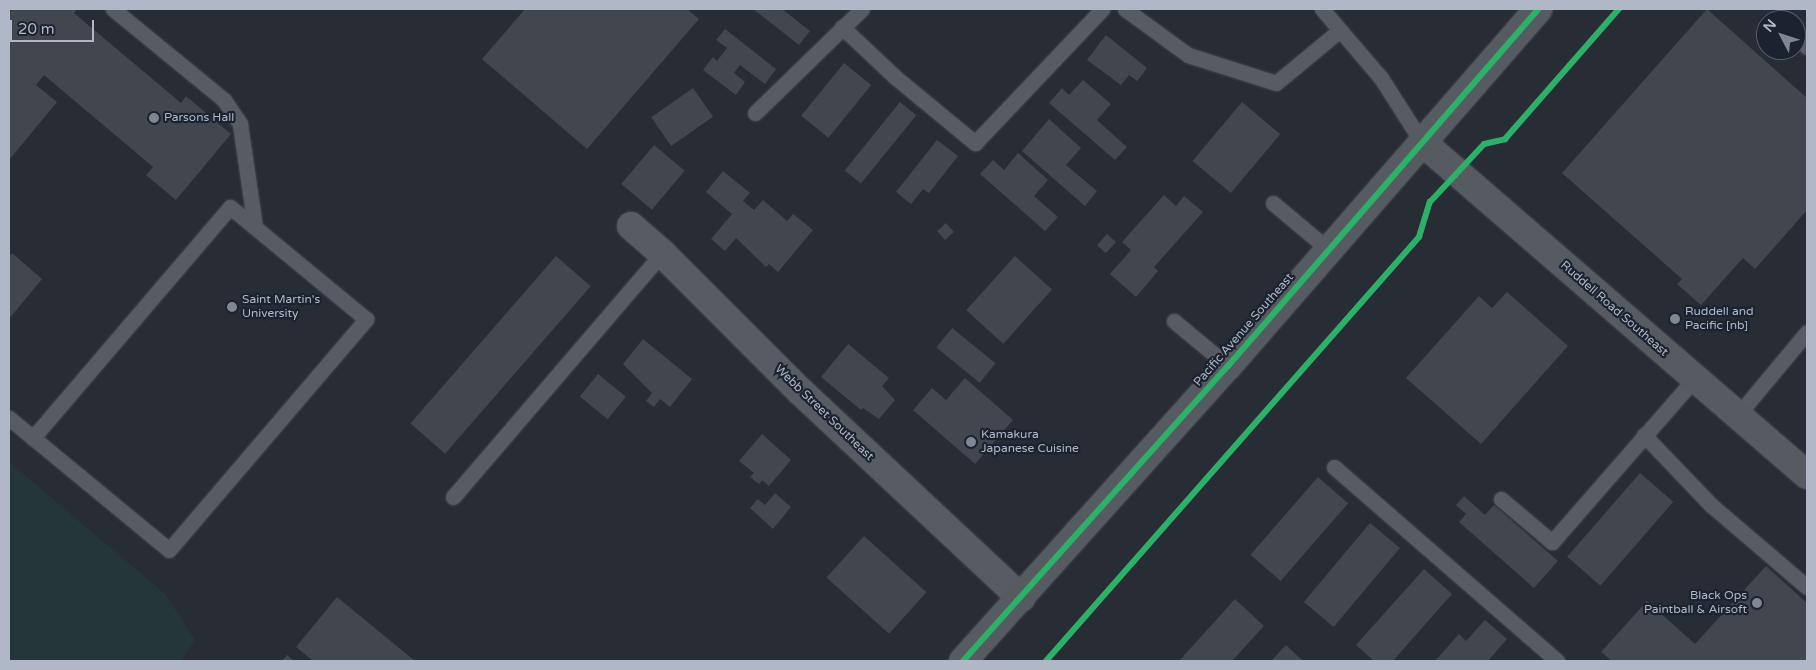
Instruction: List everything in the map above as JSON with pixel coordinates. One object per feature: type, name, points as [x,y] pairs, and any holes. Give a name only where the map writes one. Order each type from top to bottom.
[{"type":"main road","name":"Pacific Avenue Southeast","points":[[963,661],[1228,366],[1538,9]]},
{"type":"main road","name":"Ruddell Road Southeast","points":[[1422,142],[1807,475]]},
{"type":"street","name":"Webb Street Southeast","points":[[631,226],[662,253],[800,391],[1021,598]]},
{"type":"lane","points":[[113,9],[224,100],[235,116],[240,124],[255,227]]},
{"type":"lane","points":[[755,113],[862,9]]},
{"type":"lane","points":[[842,28],[895,78],[976,143],[1102,9]]},
{"type":"lane","points":[[1125,9],[1188,55],[1276,82],[1340,30]]},
{"type":"lane","points":[[1322,9],[1382,78],[1422,142]]},
{"type":"lane","points":[[1273,202],[1329,250]]},
{"type":"lane","points":[[9,418],[33,438],[169,550],[366,319],[230,207],[33,438]]},
{"type":"lane","points":[[453,497],[662,253]]},
{"type":"lane","points":[[1174,321],[1228,366]]},
{"type":"lane","points":[[1737,416],[1807,332]]},
{"type":"lane","points":[[1502,499],[1552,542],[1695,378]]},
{"type":"lane","points":[[1644,435],[1711,504],[1807,587]]},
{"type":"lane","points":[[1334,467],[1557,661]]},
{"type":"shaded area","points":[[9,462],[165,594],[195,640],[181,661],[9,661]]},
{"type":"building","name":"Parsons Hall","points":[[13,9],[77,9],[74,13],[181,103],[186,96],[231,134],[176,200],[146,175],[153,167],[44,75],[36,85],[57,102],[9,160],[9,13]]},
{"type":"building","points":[[525,9],[687,9],[699,19],[587,149],[482,59]]},
{"type":"building","points":[[753,9],[782,9],[810,31],[799,45]]},
{"type":"building","points":[[1707,9],[1756,53],[1756,60],[1764,60],[1807,98],[1807,210],[1755,269],[1743,258],[1701,305],[1677,284],[1682,279],[1562,173]]},
{"type":"building","points":[[725,29],[776,69],[765,84],[740,65],[734,73],[745,82],[736,95],[703,70],[713,57],[717,61],[727,48],[716,40]]},
{"type":"building","points":[[1106,35],[1147,68],[1137,81],[1129,75],[1121,85],[1087,60]]},
{"type":"building","points":[[844,63],[871,85],[828,138],[801,116]]},
{"type":"building","points":[[1083,80],[1111,104],[1097,120],[1127,147],[1115,160],[1049,103],[1062,88],[1069,95]]},
{"type":"building","points":[[693,88],[713,117],[671,146],[651,117]]},
{"type":"building","points":[[900,102],[916,115],[861,184],[845,170]]},
{"type":"building","points":[[1242,102],[1280,134],[1231,193],[1193,161]]},
{"type":"building","points":[[1049,119],[1081,148],[1066,165],[1097,191],[1085,206],[1022,151]]},
{"type":"building","points":[[937,140],[958,156],[929,193],[923,189],[911,204],[896,192]]},
{"type":"building","points":[[654,145],[685,171],[652,210],[621,184]]},
{"type":"building","points":[[1018,153],[1048,180],[1034,196],[1058,217],[1045,231],[980,174],[993,160],[1004,170]]},
{"type":"building","points":[[723,171],[750,193],[743,201],[754,210],[763,200],[787,221],[793,214],[813,230],[778,272],[769,264],[766,267],[736,238],[725,251],[711,239],[732,214],[706,192]]},
{"type":"building","points":[[1164,195],[1176,206],[1184,196],[1203,212],[1154,267],[1158,271],[1136,297],[1110,274],[1131,250],[1122,242]]},
{"type":"building","points":[[946,223],[954,232],[945,240],[937,231]]},
{"type":"building","points":[[1107,234],[1116,242],[1106,253],[1097,245]]},
{"type":"building","points":[[12,253],[42,279],[9,319],[9,257]]},
{"type":"building","points":[[556,256],[591,286],[445,454],[410,424]]},
{"type":"building","points":[[1015,256],[1052,289],[1003,344],[966,310]]},
{"type":"building","points":[[1507,292],[1568,346],[1481,444],[1406,378],[1479,296],[1492,308]]},
{"type":"building","points":[[952,328],[996,363],[980,383],[936,347]]},
{"type":"building","points":[[643,339],[692,379],[670,407],[660,399],[654,407],[646,401],[652,393],[623,364]]},
{"type":"building","points":[[848,344],[889,378],[882,386],[895,400],[879,419],[863,408],[861,410],[821,377]]},
{"type":"building","points":[[598,374],[626,397],[608,419],[580,397]]},
{"type":"building","name":"Kamakura Japanese Cuisine","points":[[965,378],[1013,420],[975,464],[913,410],[932,388],[946,400]]},
{"type":"building","points":[[762,434],[791,460],[769,486],[762,480],[759,484],[750,477],[754,473],[739,461]]},
{"type":"building","points":[[1640,473],[1673,502],[1600,586],[1567,557]]},
{"type":"building","points":[[1318,477],[1348,503],[1281,581],[1250,555]]},
{"type":"building","points":[[775,493],[791,507],[773,529],[750,508],[758,499],[765,505]]},
{"type":"building","points":[[1464,496],[1485,515],[1494,505],[1558,561],[1534,588],[1459,522],[1466,514],[1456,505]]},
{"type":"building","points":[[1370,523],[1400,548],[1334,627],[1304,602]]},
{"type":"building","points":[[864,536],[926,592],[889,634],[827,578]]},
{"type":"building","points":[[1766,566],[1807,603],[1807,661],[1612,661],[1601,652],[1647,601],[1695,644]]},
{"type":"building","points":[[1424,569],[1452,594],[1393,661],[1374,661],[1356,645]]},
{"type":"building","points":[[337,597],[415,661],[313,661],[296,647]]},
{"type":"building","points":[[1235,599],[1264,626],[1232,661],[1179,661]]},
{"type":"building","points":[[1485,620],[1507,639],[1488,661],[1435,661],[1459,634],[1466,641]]},
{"type":"building","points":[[1286,645],[1303,661],[1271,661]]},
{"type":"building","points":[[287,655],[294,661],[282,661]]},
{"type":"cycle path","points":[[963,661],[1228,366],[1538,9]]},
{"type":"cycle path","points":[[1046,661],[1419,237],[1430,202],[1484,144],[1505,139],[1619,9]]},
{"type":"place","name":"Parsons Hall","points":[[154,118]]},
{"type":"place","name":"Saint Martin's University","points":[[232,307]]},
{"type":"place","name":"Ruddell and Pacific [nb]","points":[[1675,319]]},
{"type":"place","name":"Kamakura Japanese Cuisine","points":[[971,442]]},
{"type":"place","name":"Black Ops Paintball & Airsoft","points":[[1757,603]]}]
